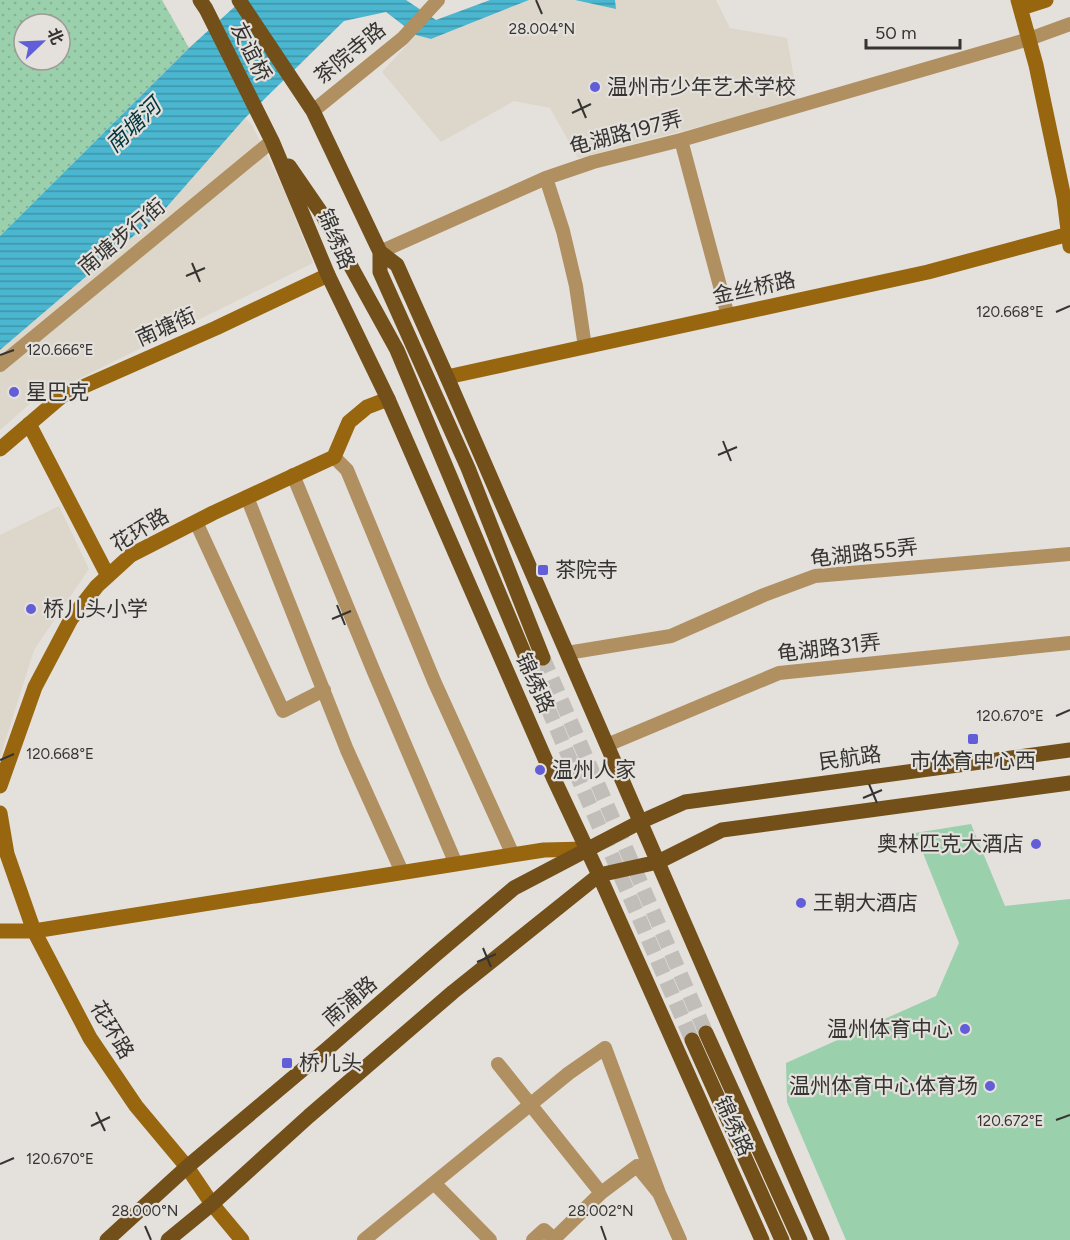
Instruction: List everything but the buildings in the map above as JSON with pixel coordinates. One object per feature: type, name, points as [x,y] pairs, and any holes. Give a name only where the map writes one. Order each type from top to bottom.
[{"type":"main road","name":"友谊桥","points":[[239,0],[295,84]]},
{"type":"main road","name":"友谊桥","points":[[203,5],[258,113]]},
{"type":"main road","name":"锦绣路","points":[[272,141],[322,214],[397,350],[536,661],[468,468],[380,272],[380,252],[313,111],[295,84]]},
{"type":"main road","name":"锦绣路","points":[[258,113],[328,275],[388,399],[553,777],[762,1240]]},
{"type":"main road","name":"锦绣路","points":[[380,252],[397,265],[822,1240]]},
{"type":"main road","name":"民航路","points":[[640,822],[685,802],[1070,750]]},
{"type":"main road","points":[[168,1240],[453,992],[599,875],[657,862],[722,830],[1070,783]]},
{"type":"main road","name":"南浦路","points":[[107,1240],[187,1167],[514,888],[640,822]]},
{"type":"main road","name":"锦绣路","points":[[782,1240],[699,1037],[800,1240]]},
{"type":"street","name":"茶院寺路","points":[[313,111],[402,38],[438,0]]},
{"type":"street","points":[[1046,0],[1019,4],[1036,65],[1064,198],[1069,240]]},
{"type":"street","name":"龟湖路197弄","points":[[380,252],[546,178],[593,162],[681,140],[1029,39],[1070,24]]},
{"type":"street","points":[[681,140],[728,316]]},
{"type":"street","name":"南塘步行街","points":[[0,365],[272,141]]},
{"type":"street","points":[[546,178],[563,231],[576,286],[585,347]]},
{"type":"street","name":"金丝桥路","points":[[447,377],[1069,240]]},
{"type":"street","name":"南塘街","points":[[0,449],[62,396],[216,328],[328,275]]},
{"type":"street","points":[[388,399],[367,407],[349,422],[334,457],[347,470],[434,681],[513,855]]},
{"type":"street","points":[[29,424],[108,576]]},
{"type":"street","name":"花环路","points":[[0,786],[35,687],[71,619],[97,586],[131,555],[247,497],[334,457]]},
{"type":"street","points":[[293,475],[456,864]]},
{"type":"street","points":[[247,497],[347,750],[402,872]]},
{"type":"street","points":[[196,522],[283,711],[324,690]]},
{"type":"street","name":"龟湖路55弄","points":[[567,653],[671,636],[764,595],[816,576],[1070,554]]},
{"type":"street","name":"龟湖路31弄","points":[[607,745],[779,673],[1070,643]]},
{"type":"street","name":"花环路","points":[[0,813],[7,854],[34,931],[90,1038],[136,1106],[187,1167],[212,1204],[242,1240]]},
{"type":"street","points":[[0,932],[34,931],[544,850],[587,849]]},
{"type":"street","points":[[364,1240],[569,1073],[605,1048],[659,1193],[680,1240]]},
{"type":"street","points":[[498,1064],[601,1193]]},
{"type":"street","points":[[533,1240],[544,1230],[554,1239],[601,1193],[637,1166],[659,1193]]},
{"type":"street","points":[[434,1183],[490,1240]]},
{"type":"shaded area","name":"温州市少年艺术学校","points":[[529,0],[575,0],[615,9],[615,0],[716,0],[730,28],[787,38],[798,101],[578,158],[550,108],[514,101],[441,142],[382,72],[416,35],[432,39]]},
{"type":"shaded area","points":[[245,118],[252,125],[284,190],[313,263],[32,402],[0,430],[0,350],[165,209]]},
{"type":"shaded area","name":"桥儿头小学","points":[[59,506],[89,569],[34,650],[0,758],[0,535]]},
{"type":"green space","points":[[0,0],[162,0],[189,48],[0,236]]},
{"type":"green space","name":"温州体育中心","points":[[971,824],[1005,906],[1070,899],[1070,1240],[846,1240],[787,1102],[786,1063],[936,996],[959,943],[915,833]]},
{"type":"water","name":"南塘河","points":[[242,0],[406,0],[436,20],[490,0],[529,0],[431,39],[416,35],[386,12],[344,21],[245,118],[165,209],[0,350],[0,236],[189,48]]},
{"type":"water","points":[[575,0],[615,0],[616,9]]},
{"type":"tunnel","points":[[543,658],[706,1033]]},
{"type":"tunnel","points":[[529,665],[692,1040]]},
{"type":"place","name":"温州市少年艺术学校","points":[[595,87]]},
{"type":"place","name":"星巴克","points":[[14,392]]},
{"type":"place","name":"茶院寺","points":[[543,570]]},
{"type":"place","name":"桥儿头小学","points":[[31,609]]},
{"type":"place","name":"市体育中心西","points":[[973,739]]},
{"type":"place","name":"温州人家","points":[[540,770]]},
{"type":"place","name":"奥林匹克大酒店","points":[[1036,844]]},
{"type":"place","name":"王朝大酒店","points":[[801,903]]},
{"type":"place","name":"温州体育中心","points":[[965,1029]]},
{"type":"place","name":"桥儿头","points":[[287,1063]]},
{"type":"place","name":"温州体育中心体育场","points":[[990,1086]]}]
